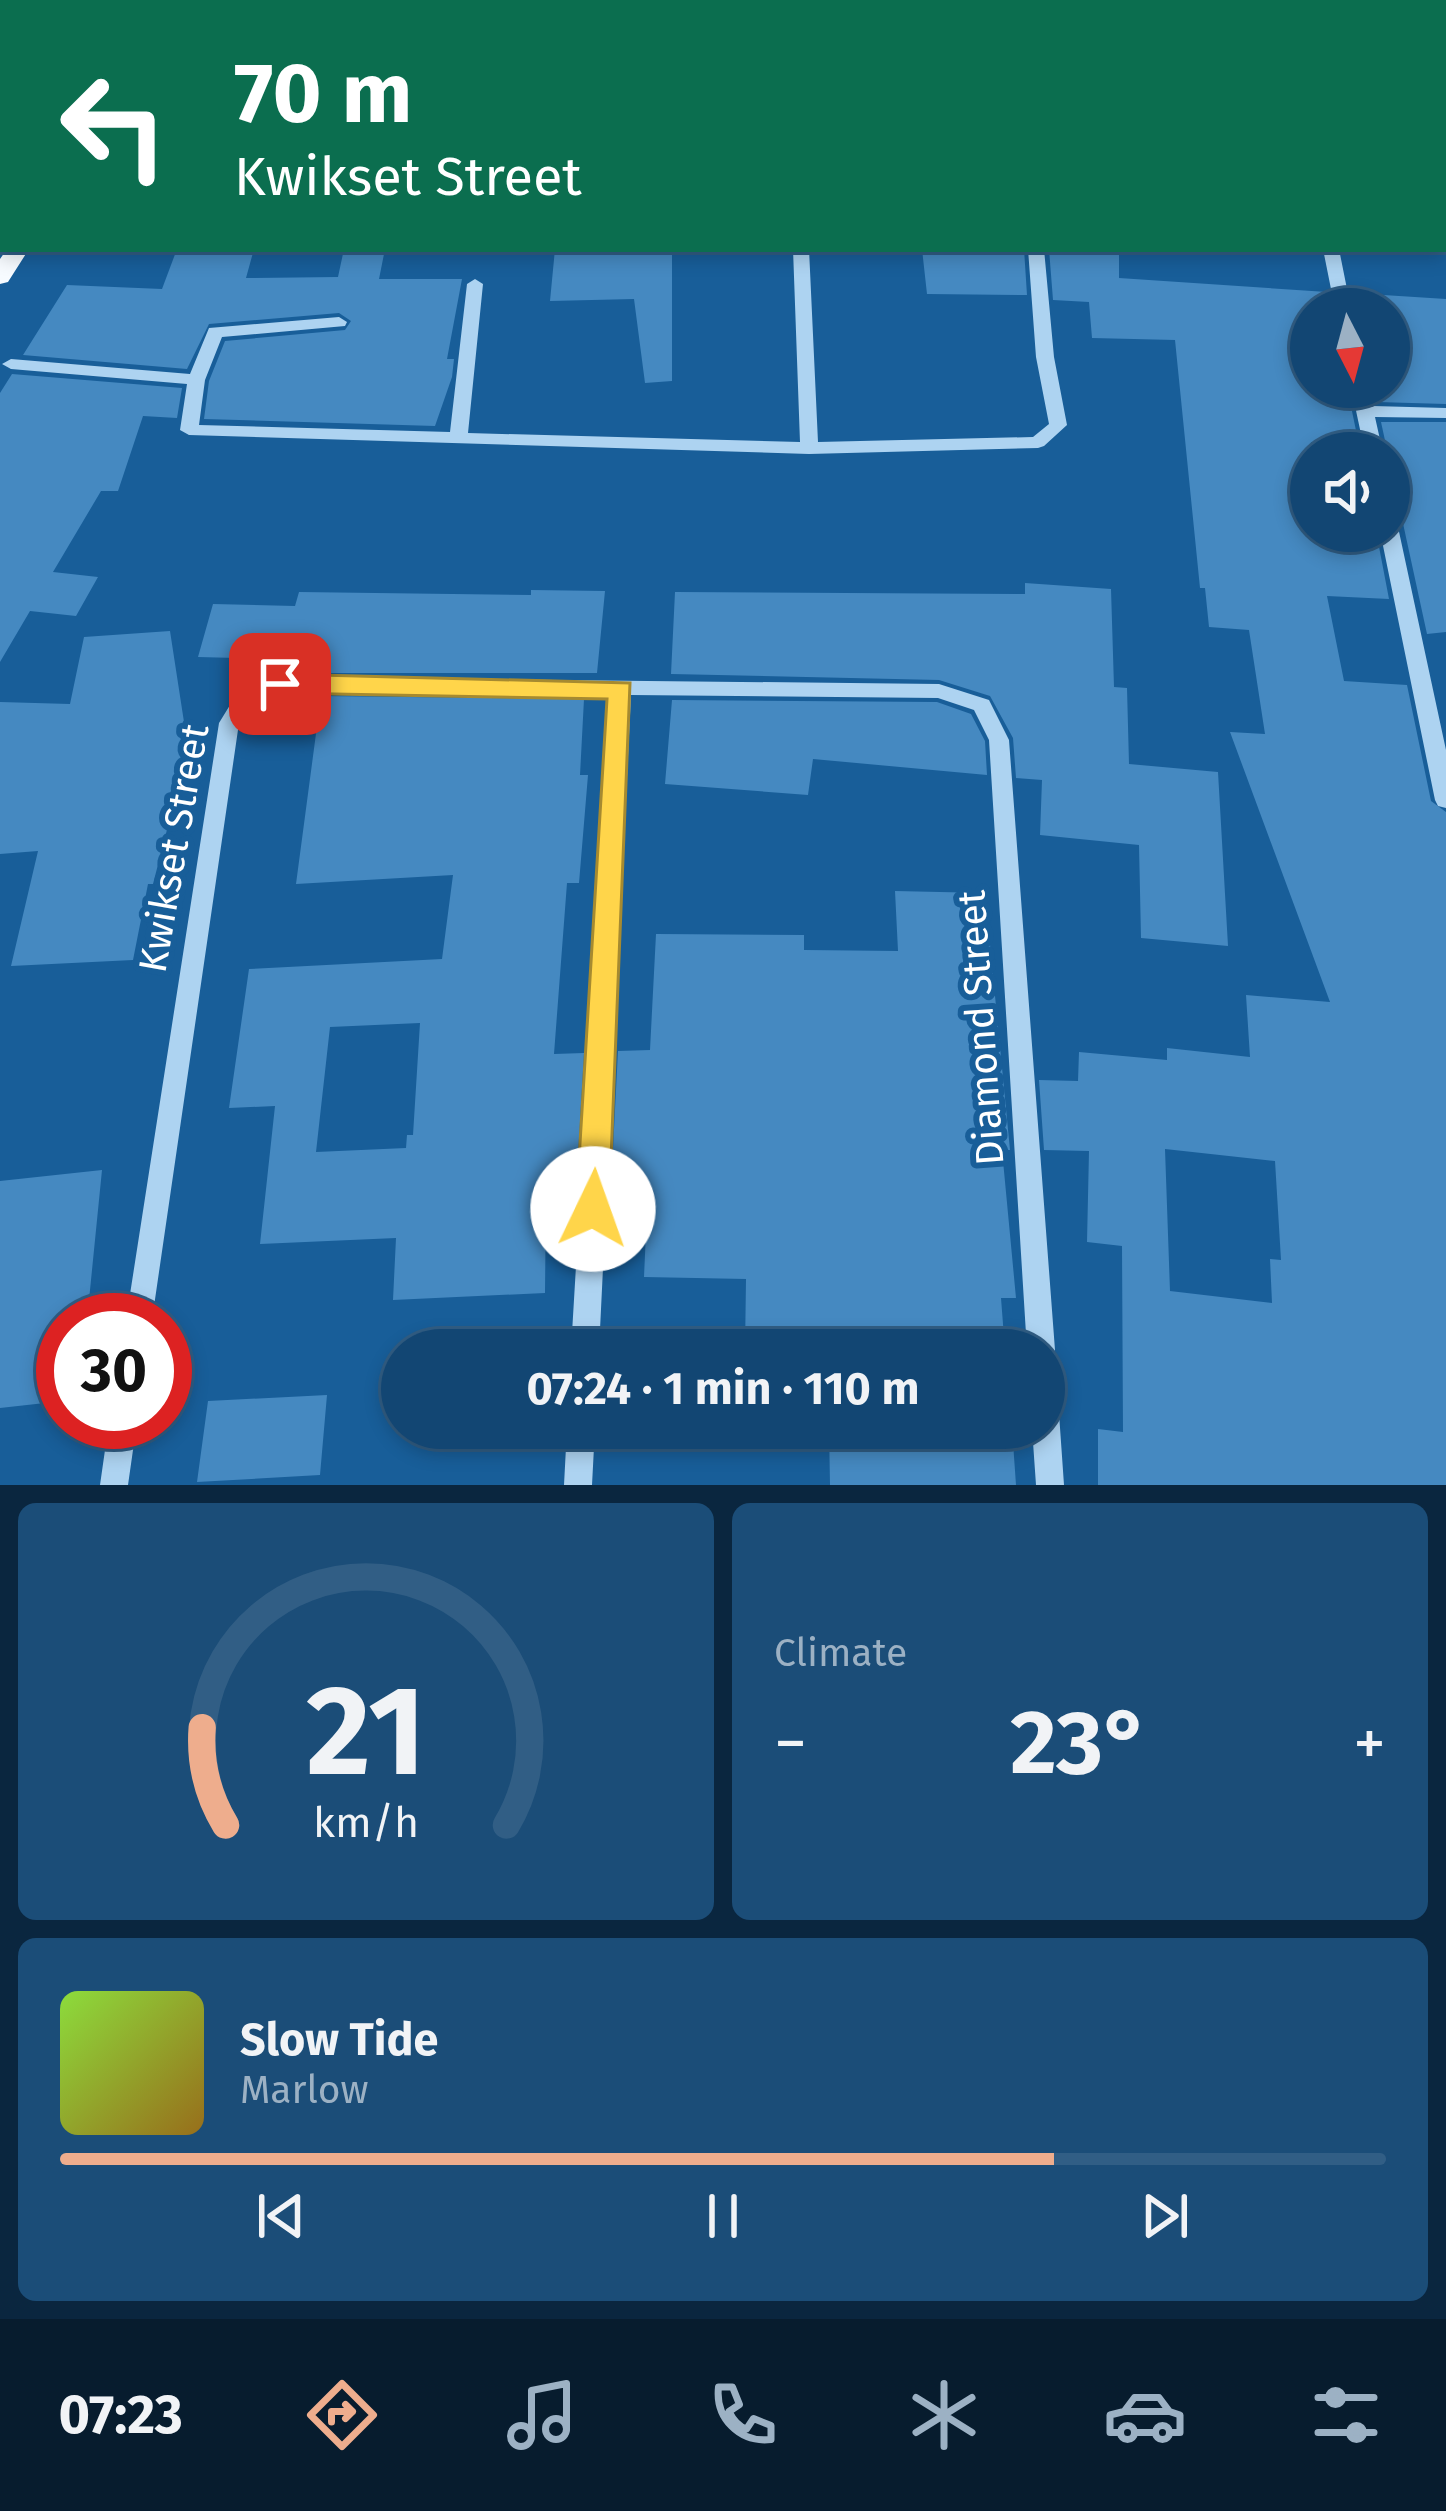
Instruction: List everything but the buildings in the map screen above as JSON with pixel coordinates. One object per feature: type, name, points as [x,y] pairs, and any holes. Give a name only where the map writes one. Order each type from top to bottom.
[{"type":"street","points":[[801,252],[809,448]]},
{"type":"street","points":[[339,322],[215,332],[196,380],[190,430],[809,448],[1038,442],[1052,435],[1058,425],[1045,357],[1036,252]]},
{"type":"street","points":[[1332,252],[1339,288]]},
{"type":"street","points":[[458,440],[476,284]]},
{"type":"street","points":[[11,364],[196,380]]},
{"type":"street","points":[[1364,408],[1370,432]]},
{"type":"street","points":[[1365,411],[1446,413]]},
{"type":"street","points":[[1394,552],[1446,800]]},
{"type":"street","name":"Kwikset Street","points":[[143,1293],[229,723],[245,697],[280,684],[939,691],[982,705]]},
{"type":"street","points":[[586,1329],[621,690]]},
{"type":"street","name":"Diamond Street","points":[[982,705],[999,740],[1040,1329]]},
{"type":"street","points":[[114,1485],[119,1449]]},
{"type":"street","points":[[578,1485],[580,1449]]},
{"type":"street","points":[[1047,1449],[1050,1485]]},
{"type":"route","points":[[280,684],[621,690],[593,1209]]}]
